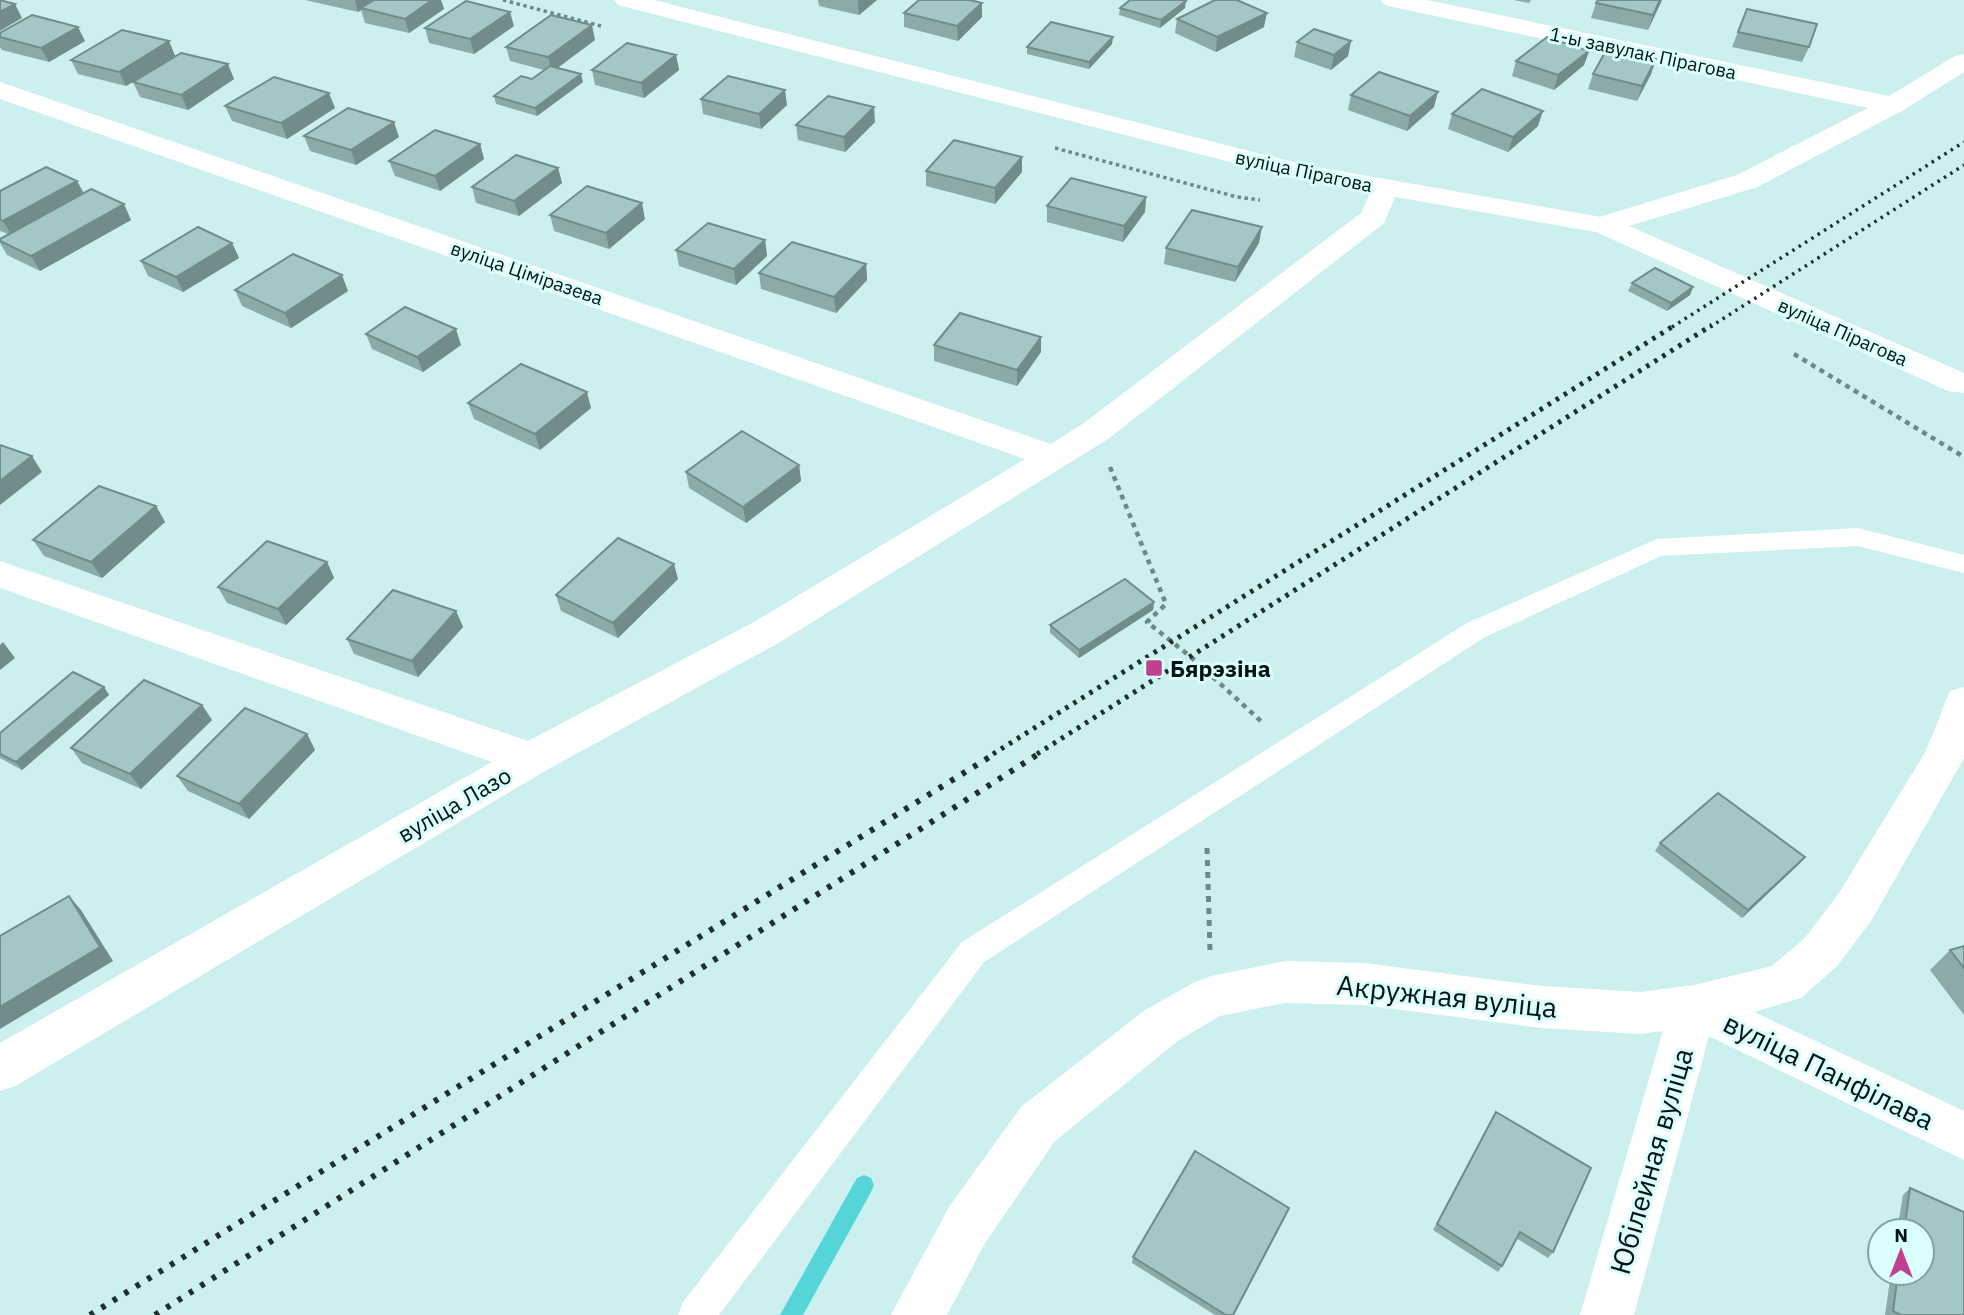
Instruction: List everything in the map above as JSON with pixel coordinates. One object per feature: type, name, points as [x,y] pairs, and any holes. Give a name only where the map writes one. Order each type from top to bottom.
[{"type":"street","name":"вуліца Пірагова","points":[[626,0],[1304,173],[1603,225],[1962,384]]},
{"type":"street","name":"1-ы завулак Пірагова","points":[[1393,0],[1893,105]]},
{"type":"street","points":[[1603,225],[1747,181],[1893,105],[1964,61]]},
{"type":"street","name":"вуліца Ціміразева","points":[[0,90],[1054,457]]},
{"type":"street","points":[[531,759],[767,632],[1096,430],[1374,218],[1385,188]]},
{"type":"street","name":"вуліца Лазо","points":[[0,574],[531,759]]},
{"type":"street","name":"Акружная вуліца","points":[[918,1315],[967,1225],[1038,1124],[1162,1024],[1211,997],[1285,982],[1364,984],[1542,1007],[1640,1013],[1694,1006],[1785,983],[1821,952],[1955,768],[1964,702]]},
{"type":"street","name":"вуліца Лазо","points":[[0,1069],[531,759]]},
{"type":"street","name":"вуліца Панфілава","points":[[1694,1006],[1964,1136]]},
{"type":"street","name":"Юбілейная вуліца","points":[[1607,1315],[1694,1006]]},
{"type":"lane","points":[[696,1315],[972,952],[1476,630],[1657,548],[1858,537],[1964,564]]},
{"type":"path","points":[[1096,430],[1166,604],[1147,622],[1191,657],[1290,748]]},
{"type":"path","points":[[1206,802],[1211,997]]},
{"type":"building","points":[[0,0],[15,4],[0,12]]},
{"type":"building","points":[[374,0],[432,0],[405,19],[361,8]]},
{"type":"building","points":[[919,0],[970,0],[982,3],[957,26],[904,13]]},
{"type":"building","points":[[1130,0],[1186,1],[1161,20],[1120,8]]},
{"type":"building","points":[[1215,0],[1237,0],[1267,13],[1217,37],[1177,19]]},
{"type":"building","points":[[1598,0],[1660,0],[1653,15],[1596,3]]},
{"type":"building","points":[[466,1],[510,12],[470,39],[425,28]]},
{"type":"building","points":[[1747,9],[1817,24],[1809,47],[1738,32]]},
{"type":"building","points":[[32,15],[78,27],[41,48],[0,37],[0,33]]},
{"type":"building","points":[[551,15],[592,25],[548,57],[506,47]]},
{"type":"building","points":[[1051,22],[1113,37],[1089,62],[1027,47]]},
{"type":"building","points":[[1314,29],[1351,41],[1334,55],[1297,42]]},
{"type":"building","points":[[122,30],[169,41],[119,72],[71,60]]},
{"type":"building","points":[[1547,37],[1589,51],[1558,75],[1516,61]]},
{"type":"building","points":[[627,43],[676,55],[641,83],[592,70]]},
{"type":"building","points":[[1608,47],[1656,59],[1642,86],[1593,74]]},
{"type":"building","points":[[181,53],[228,64],[181,95],[133,82]]},
{"type":"building","points":[[550,66],[581,74],[535,108],[494,96],[521,76],[532,79]]},
{"type":"building","points":[[1379,72],[1438,92],[1410,116],[1351,95]]},
{"type":"building","points":[[728,76],[785,90],[759,114],[701,99]]},
{"type":"building","points":[[274,77],[329,93],[281,123],[225,106]]},
{"type":"building","points":[[1482,89],[1543,111],[1513,137],[1452,114]]},
{"type":"building","points":[[828,96],[874,107],[844,137],[796,125]]},
{"type":"building","points":[[348,108],[394,122],[351,150],[304,136]]},
{"type":"building","points":[[435,130],[480,144],[435,176],[389,161]]},
{"type":"building","points":[[954,140],[1022,157],[995,188],[926,171]]},
{"type":"building","points":[[516,155],[558,168],[514,201],[472,187]]},
{"type":"building","points":[[46,167],[77,181],[3,221],[0,219],[0,191]]},
{"type":"building","points":[[1071,178],[1146,197],[1124,226],[1047,206]]},
{"type":"building","points":[[587,186],[642,203],[606,233],[550,215]]},
{"type":"building","points":[[91,189],[124,204],[31,256],[0,241],[0,239]]},
{"type":"building","points":[[1192,210],[1262,227],[1238,267],[1166,248]]},
{"type":"building","points":[[708,223],[765,240],[734,269],[676,250]]},
{"type":"building","points":[[198,227],[232,243],[176,277],[141,261]]},
{"type":"building","points":[[792,242],[866,264],[834,297],[759,273]]},
{"type":"building","points":[[293,254],[342,275],[285,313],[235,290]]},
{"type":"building","points":[[1655,268],[1693,287],[1671,303],[1632,283]]},
{"type":"building","points":[[405,307],[456,329],[417,357],[366,334]]},
{"type":"building","points":[[960,313],[1041,337],[1017,370],[934,345]]},
{"type":"building","points":[[521,364],[587,392],[535,434],[468,403]]},
{"type":"building","points":[[742,431],[799,465],[743,507],[686,472]]},
{"type":"building","points":[[0,445],[32,456],[0,481]]},
{"type":"building","points":[[99,486],[156,506],[91,562],[33,540]]},
{"type":"building","points":[[618,538],[674,564],[613,623],[556,595]]},
{"type":"building","points":[[267,541],[327,562],[278,609],[218,587]]},
{"type":"building","points":[[1125,579],[1154,602],[1079,650],[1050,625]]},
{"type":"building","points":[[393,590],[456,611],[412,661],[347,639]]},
{"type":"building","points":[[73,672],[104,687],[16,762],[0,754],[0,733]]},
{"type":"building","points":[[144,680],[202,705],[130,774],[71,748]]},
{"type":"building","points":[[245,708],[307,734],[239,804],[177,776]]},
{"type":"building","points":[[1718,793],[1805,857],[1748,910],[1660,843]]},
{"type":"building","points":[[69,896],[100,947],[0,1007],[0,936]]},
{"type":"building","points":[[1964,946],[1964,968],[1950,950]]},
{"type":"building","points":[[1496,1112],[1591,1168],[1553,1252],[1520,1232],[1502,1266],[1437,1224]]},
{"type":"building","points":[[1195,1151],[1289,1208],[1233,1315],[1226,1315],[1133,1257]]},
{"type":"building","points":[[1910,1188],[1964,1212],[1964,1315],[1901,1315],[1893,1311],[1896,1287],[1936,1287],[1936,1217],[1906,1217]]},
{"type":"waterway","points":[[791,1315],[864,1185]]},
{"type":"railway","points":[[1672,327],[1964,142]]},
{"type":"railway","points":[[1710,327],[1964,165]]},
{"type":"railway","points":[[993,754],[1675,325]]},
{"type":"railway","points":[[1037,754],[1712,325]]},
{"type":"railway","points":[[90,1315],[996,753]]},
{"type":"railway","points":[[155,1315],[1040,753]]},
{"type":"place","name":"Бярэзіна","points":[[1154,668]]}]
